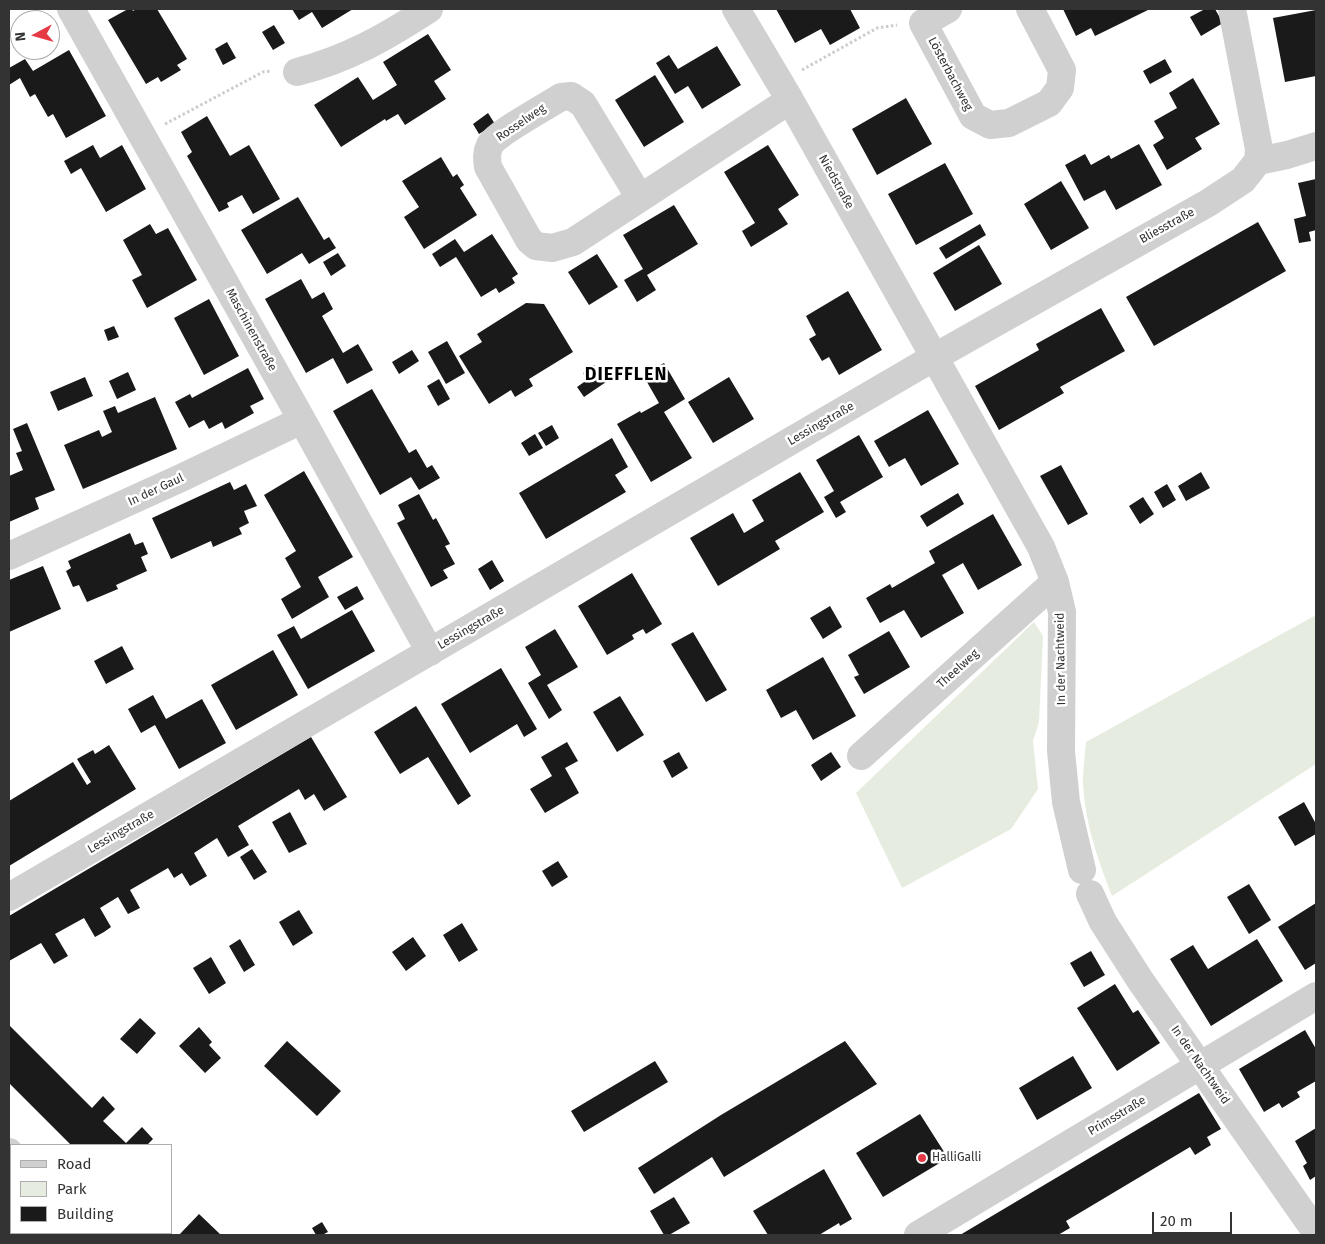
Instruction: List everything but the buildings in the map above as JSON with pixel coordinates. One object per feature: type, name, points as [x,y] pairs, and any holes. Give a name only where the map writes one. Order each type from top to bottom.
[{"type":"street","name":"Maschinenstraße","points":[[71,9],[430,652]]},
{"type":"street","points":[[297,72],[324,65],[353,54],[429,9]]},
{"type":"street","name":"Niedstraße","points":[[736,9],[785,91],[934,358]]},
{"type":"street","name":"Lösterbachweg","points":[[948,9],[923,24],[973,116],[990,125],[1008,124],[1049,103],[1060,88],[1062,70],[1030,9]]},
{"type":"street","points":[[1232,9],[1254,123],[1258,161],[1288,156],[1316,146]]},
{"type":"street","name":"Rosselweg","points":[[640,198],[583,104],[571,96],[561,97],[500,135],[491,143],[486,155],[488,167],[529,240],[536,246],[552,248],[572,242],[640,198],[785,91]]},
{"type":"street","name":"Bliesstraße","points":[[934,358],[1208,203],[1243,180],[1258,161]]},
{"type":"street","name":"In der Nachtweid","points":[[934,358],[1041,547],[1055,582],[1062,612],[1061,751],[1066,802],[1086,882],[1103,922],[1140,980],[1316,1232]]},
{"type":"street","name":"Lessingstraße","points":[[9,897],[934,358]]},
{"type":"street","name":"In der Gaul","points":[[9,556],[181,478],[302,420]]},
{"type":"street","name":"Theelweg","points":[[861,756],[1055,582]]},
{"type":"street","name":"Primsstraße","points":[[918,1235],[1316,996]]},
{"type":"path","points":[[785,91],[877,28],[891,25],[923,24]]},
{"type":"path","points":[[143,136],[263,72],[297,72]]},
{"type":"green space","points":[[1316,615],[1316,764],[1112,896],[1097,854],[1086,810],[1083,781],[1086,742]]},
{"type":"green space","points":[[1034,622],[1043,636],[1039,722],[1033,741],[1038,789],[1011,829],[902,888],[856,793]]},
{"type":"place","name":"HalliGalli","points":[[922,1158]]},
{"type":"district","name":"DIEFFLEN","points":[[626,375]]}]
